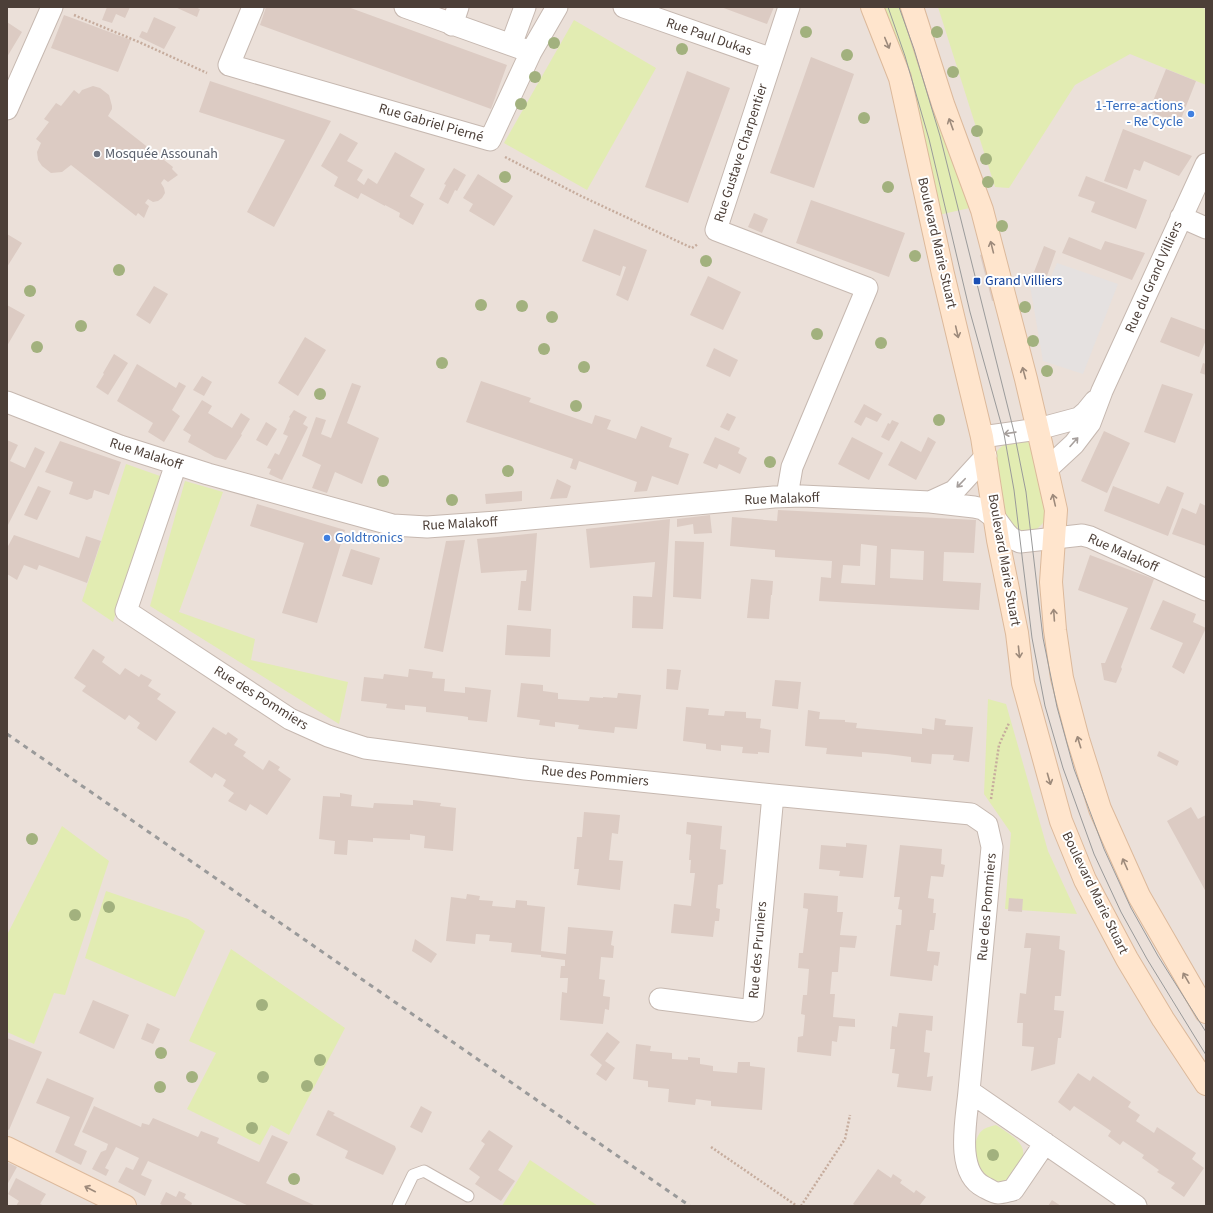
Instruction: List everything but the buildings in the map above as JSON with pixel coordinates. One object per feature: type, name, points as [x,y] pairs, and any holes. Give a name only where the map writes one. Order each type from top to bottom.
[{"type":"main road","name":"Boulevard Marie Stuart","points":[[872,7],[900,78],[943,274],[984,447],[995,518],[1017,633],[1023,683],[1061,821],[1085,880],[1127,959],[1163,1019],[1206,1084]]},
{"type":"main road","points":[[912,7],[943,104],[982,210],[1038,429],[1056,510],[1051,582],[1055,630],[1062,678],[1084,760],[1100,809],[1139,896],[1206,1012]]},
{"type":"main road","points":[[7,1148],[125,1206]]},
{"type":"street","points":[[7,109],[52,7]]},
{"type":"street","name":"Rue Gabriel Pierné","points":[[252,7],[229,65],[490,140],[530,52],[557,7]]},
{"type":"street","points":[[405,7],[455,16],[511,45],[530,52]]},
{"type":"street","points":[[511,45],[525,7]]},
{"type":"street","name":"Rue Paul Dukas","points":[[624,7],[772,59]]},
{"type":"street","name":"Rue Gustave Charpentier","points":[[787,496],[792,467],[867,288],[716,230],[789,7]]},
{"type":"street","name":"Rue du Grand Villiers","points":[[1047,469],[1074,444],[1090,424],[1102,391],[1206,164]]},
{"type":"street","points":[[1181,217],[1206,228]]},
{"type":"street","name":"Rue du Grand Villiers","points":[[984,447],[1038,429],[1079,418],[1086,412],[1102,391]]},
{"type":"street","name":"Rue Malakoff","points":[[7,402],[120,446],[176,464],[393,525],[427,527],[497,522],[787,496],[930,502],[983,509],[995,518],[1011,538],[1020,542],[1082,535],[1090,537],[1206,590]]},
{"type":"street","name":"Rue Malakoff","points":[[930,502],[954,491],[984,447]]},
{"type":"street","name":"Rue des Pommiers","points":[[176,464],[126,611],[290,719],[328,736],[365,748],[525,769],[971,814],[987,825],[992,847],[964,1140],[966,1159],[970,1175],[981,1186],[996,1194],[1013,1190],[1045,1143]]},
{"type":"street","name":"Rue des Pruniers","points":[[660,999],[753,1011],[773,795]]},
{"type":"street","points":[[969,1091],[1136,1206]]},
{"type":"lane","points":[[398,1206],[413,1175],[424,1172],[468,1196]]},
{"type":"path","points":[[987,825],[999,745],[1010,720]]},
{"type":"path","points":[[800,1206],[845,1139],[850,1115]]},
{"type":"path","points":[[711,1147],[797,1206]]},
{"type":"shaded area","points":[[7,7],[1206,7],[1206,1206],[7,1206]]},
{"type":"shaded area","points":[[1057,263],[1118,284],[1083,374],[1043,361],[1029,280],[1048,283]]},
{"type":"green space","points":[[879,7],[904,7],[974,207],[934,216]]},
{"type":"green space","points":[[938,7],[1201,7],[1206,10],[1206,85],[1130,54],[1075,85],[1009,188],[995,187]]},
{"type":"green space","points":[[574,20],[656,68],[587,190],[504,143]]},
{"type":"green space","points":[[1022,440],[1028,442],[1034,447],[1047,510],[1044,522],[1036,530],[1024,532],[1012,530],[1004,517],[995,454],[1007,443]]},
{"type":"green space","points":[[126,464],[160,476],[113,622],[82,601]]},
{"type":"green space","points":[[185,481],[223,492],[179,612],[255,639],[251,660],[348,682],[339,724],[150,606]]},
{"type":"green space","points":[[988,699],[1006,704],[1048,851],[1077,914],[1005,909],[1011,833],[984,794]]},
{"type":"green space","points":[[62,826],[109,861],[65,995],[54,993],[34,1044],[7,1032],[7,935]]},
{"type":"green space","points":[[106,891],[188,919],[205,931],[175,997],[85,958]]},
{"type":"green space","points":[[231,949],[345,1028],[289,1135],[271,1125],[260,1145],[187,1109],[216,1053],[189,1041]]},
{"type":"green space","points":[[996,1125],[1015,1138],[1023,1150],[1023,1156],[1020,1164],[1005,1182],[998,1182],[987,1178],[982,1174],[976,1162],[975,1147],[980,1133],[985,1128]]},
{"type":"green space","points":[[530,1160],[598,1206],[502,1206]]},
{"type":"tram line","points":[[888,7],[905,56],[929,139],[970,312],[1004,434],[1014,490],[1032,638],[1045,706],[1063,768],[1094,854],[1121,912],[1147,959],[1206,1055]]},
{"type":"tram line","points":[[899,7],[914,49],[940,136],[1014,432],[1026,492],[1043,638],[1057,707],[1074,769],[1104,849],[1131,908],[1158,956],[1206,1032]]},
{"type":"railway","points":[[7,734],[690,1206]]},
{"type":"place","name":"1-Terre-actions - Re'Cycle","points":[[1191,114]]},
{"type":"place","name":"Mosquée Assounah","points":[[97,154]]},
{"type":"place","name":"Grand Villiers","points":[[977,281]]},
{"type":"place","name":"Goldtronics","points":[[327,538]]}]
